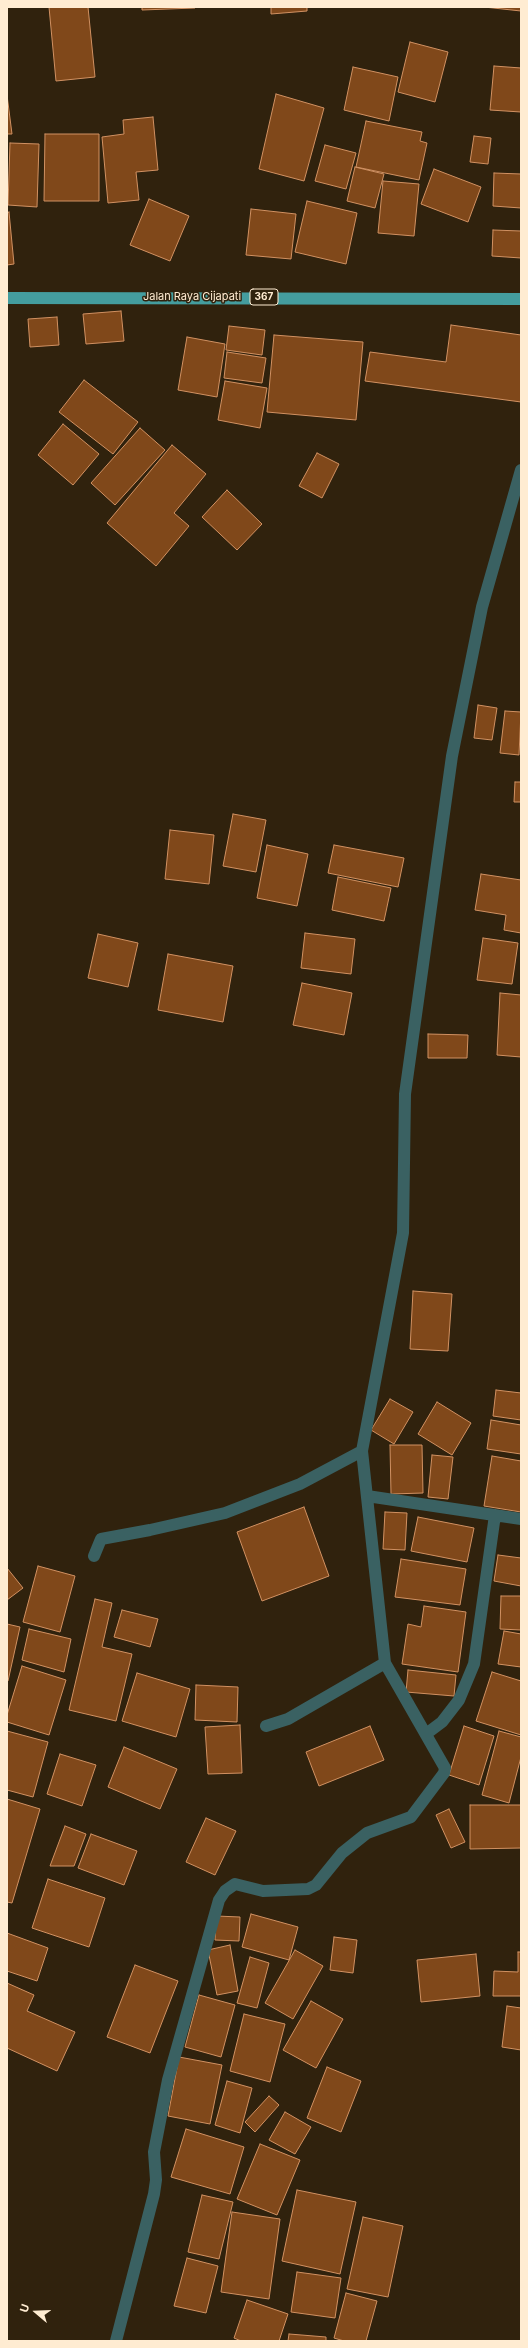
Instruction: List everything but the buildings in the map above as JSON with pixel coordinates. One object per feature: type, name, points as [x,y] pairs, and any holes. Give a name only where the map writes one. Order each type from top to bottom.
[{"type":"main road","name":"Jalan Raya Cijapati","points":[[7,298],[521,299]]},
{"type":"street","points":[[116,2341],[154,2194],[156,2180],[154,2152],[168,2080],[219,1900],[225,1891],[235,1884],[263,1891],[308,1889],[316,1885],[342,1854],[367,1833],[411,1817],[444,1773],[445,1768],[385,1663],[362,1451],[402,1233],[405,1094],[452,756],[482,607],[521,470]]},
{"type":"street","points":[[94,1556],[102,1539],[225,1513],[300,1484],[362,1451]]},
{"type":"street","points":[[366,1496],[521,1519]]},
{"type":"street","points":[[426,1734],[442,1722],[459,1700],[474,1664],[495,1515]]},
{"type":"street","points":[[266,1726],[288,1719],[385,1663]]}]
